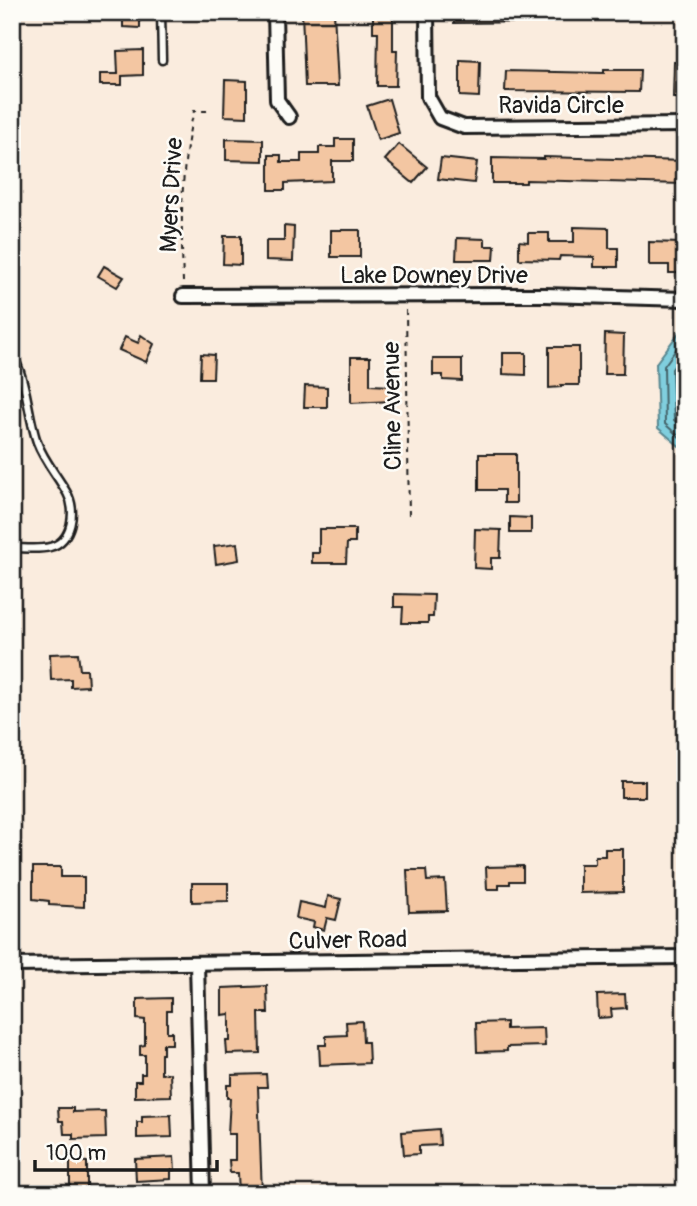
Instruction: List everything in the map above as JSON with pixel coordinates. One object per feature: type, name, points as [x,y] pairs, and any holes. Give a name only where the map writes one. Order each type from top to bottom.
[{"type":"street","points":[[275,12],[277,100],[289,117]]},
{"type":"street","name":"Ravida Circle","points":[[427,12],[429,97],[440,118],[464,127],[685,125]]},
{"type":"street","name":"Lake Downey Drive","points":[[183,296],[291,298],[405,295],[685,299]]},
{"type":"street","name":"Culver Road","points":[[12,965],[685,957]]},
{"type":"street","points":[[197,963],[203,1194]]},
{"type":"lane","points":[[161,12],[162,60]]},
{"type":"lane","points":[[12,548],[50,547],[58,544],[67,534],[72,517],[69,495],[38,445],[23,377],[17,364]]},
{"type":"path","name":"Myers Drive","points":[[183,296],[181,203],[190,128],[194,111],[210,111]]},
{"type":"path","name":"Cline Avenue","points":[[405,295],[409,370],[409,517]]},
{"type":"water","points":[[681,330],[685,331],[685,451],[658,428],[656,363]]},
{"type":"building","points":[[123,12],[140,12],[140,28],[123,27]]},
{"type":"building","points":[[302,12],[334,12],[338,86],[305,86]]},
{"type":"building","points":[[373,12],[393,12],[393,50],[397,50],[396,86],[377,86],[378,32],[373,32]]},
{"type":"building","points":[[454,12],[543,12],[543,22],[454,23]]},
{"type":"building","points":[[143,50],[143,75],[122,76],[122,85],[100,85],[100,74],[118,74],[117,51]]},
{"type":"building","points":[[460,60],[480,61],[479,97],[460,96]]},
{"type":"building","points":[[674,62],[685,62],[685,98],[673,98]]},
{"type":"building","points":[[604,70],[640,70],[639,92],[505,91],[506,71],[604,73]]},
{"type":"building","points":[[225,80],[247,81],[247,117],[224,116]]},
{"type":"building","points":[[389,99],[399,133],[378,140],[367,106]]},
{"type":"building","points":[[226,139],[263,140],[263,161],[226,160]]},
{"type":"building","points":[[335,139],[353,139],[353,161],[332,161],[332,181],[285,183],[285,190],[269,190],[269,155],[281,155],[281,162],[301,162],[301,154],[319,154],[319,147],[335,147]]},
{"type":"building","points":[[399,144],[427,167],[413,183],[385,160]]},
{"type":"building","points":[[441,158],[477,162],[474,183],[438,179]]},
{"type":"building","points":[[492,158],[685,161],[684,184],[526,180],[526,183],[492,183]]},
{"type":"building","points":[[284,226],[294,227],[293,261],[266,260],[266,241],[284,241]]},
{"type":"building","points":[[574,227],[609,228],[609,248],[618,248],[618,267],[594,267],[594,257],[519,259],[519,241],[528,242],[528,233],[549,233],[549,242],[574,242]]},
{"type":"building","points":[[331,230],[360,230],[360,257],[331,257]]},
{"type":"building","points":[[224,236],[241,236],[241,265],[223,264]]},
{"type":"building","points":[[457,238],[485,239],[485,246],[495,246],[494,260],[456,260]]},
{"type":"building","points":[[649,242],[681,243],[681,273],[669,273],[669,265],[649,265]]},
{"type":"building","points":[[104,266],[124,277],[117,287],[98,276]]},
{"type":"building","points":[[605,334],[624,335],[623,374],[604,374]]},
{"type":"building","points":[[141,335],[154,344],[146,362],[119,350],[125,337],[138,343]]},
{"type":"building","points":[[549,347],[579,347],[579,385],[549,388]]},
{"type":"building","points":[[503,353],[526,353],[526,375],[503,374]]},
{"type":"building","points":[[201,354],[214,355],[213,378],[200,378]]},
{"type":"building","points":[[351,357],[370,357],[370,385],[392,386],[392,401],[351,403]]},
{"type":"building","points":[[433,359],[462,359],[462,381],[443,380],[443,375],[433,375]]},
{"type":"building","points":[[305,386],[327,387],[327,407],[304,407]]},
{"type":"building","points":[[479,454],[516,454],[516,503],[504,503],[504,490],[479,490]]},
{"type":"building","points":[[510,517],[531,518],[531,533],[510,533]]},
{"type":"building","points":[[319,529],[355,529],[355,543],[347,543],[346,563],[312,563],[312,553],[319,553]]},
{"type":"building","points":[[475,529],[501,530],[500,558],[491,558],[491,569],[474,568]]},
{"type":"building","points":[[237,543],[239,560],[216,564],[214,546]]},
{"type":"building","points":[[394,594],[434,595],[433,617],[428,617],[428,623],[402,623],[403,607],[394,607]]},
{"type":"building","points":[[78,653],[80,670],[87,670],[88,686],[71,687],[71,679],[51,680],[50,654]]},
{"type":"building","points":[[621,781],[645,781],[645,797],[621,797]]},
{"type":"building","points":[[605,849],[623,849],[623,892],[580,893],[580,864],[595,864],[595,856],[605,856]]},
{"type":"building","points":[[523,866],[523,881],[510,881],[510,884],[499,884],[499,889],[487,889],[486,867]]},
{"type":"building","points":[[33,867],[61,867],[61,877],[84,877],[84,907],[49,905],[49,901],[33,899]]},
{"type":"building","points":[[407,870],[426,870],[427,881],[445,880],[447,911],[409,912]]},
{"type":"building","points":[[192,883],[228,883],[228,901],[192,902]]},
{"type":"building","points":[[328,896],[341,899],[336,920],[327,918],[324,930],[313,927],[314,922],[296,918],[299,902],[326,908]]},
{"type":"building","points":[[267,986],[268,1013],[259,1013],[260,1053],[227,1054],[230,1014],[222,1015],[222,988]]},
{"type":"building","points":[[625,994],[626,1008],[611,1009],[612,1017],[598,1018],[597,995]]},
{"type":"building","points":[[171,998],[171,1011],[167,1011],[167,1032],[172,1032],[172,1044],[163,1044],[161,1074],[170,1073],[171,1096],[135,1097],[135,1081],[141,1081],[141,1074],[145,1074],[145,1055],[140,1055],[140,1046],[145,1045],[145,1020],[137,1019],[137,999]]},
{"type":"building","points":[[362,1021],[363,1042],[368,1042],[369,1063],[320,1065],[319,1045],[326,1045],[326,1036],[347,1035],[346,1022]]},
{"type":"building","points":[[506,1022],[506,1029],[544,1028],[545,1046],[507,1047],[507,1051],[477,1052],[476,1023]]},
{"type":"building","points":[[266,1074],[267,1087],[258,1087],[262,1194],[239,1194],[238,1173],[230,1173],[229,1160],[235,1160],[235,1134],[228,1134],[230,1098],[227,1098],[227,1085],[232,1085],[232,1075]]},
{"type":"building","points":[[58,1108],[73,1108],[73,1112],[105,1111],[106,1138],[73,1139],[73,1134],[64,1134]]},
{"type":"building","points":[[171,1115],[172,1137],[137,1138],[137,1122],[142,1122],[142,1116]]},
{"type":"building","points":[[439,1129],[440,1145],[419,1146],[419,1154],[404,1155],[402,1132]]},
{"type":"building","points":[[174,1157],[175,1170],[171,1170],[171,1179],[136,1181],[135,1159]]},
{"type":"building","points":[[70,1161],[87,1162],[87,1189],[70,1189]]}]
